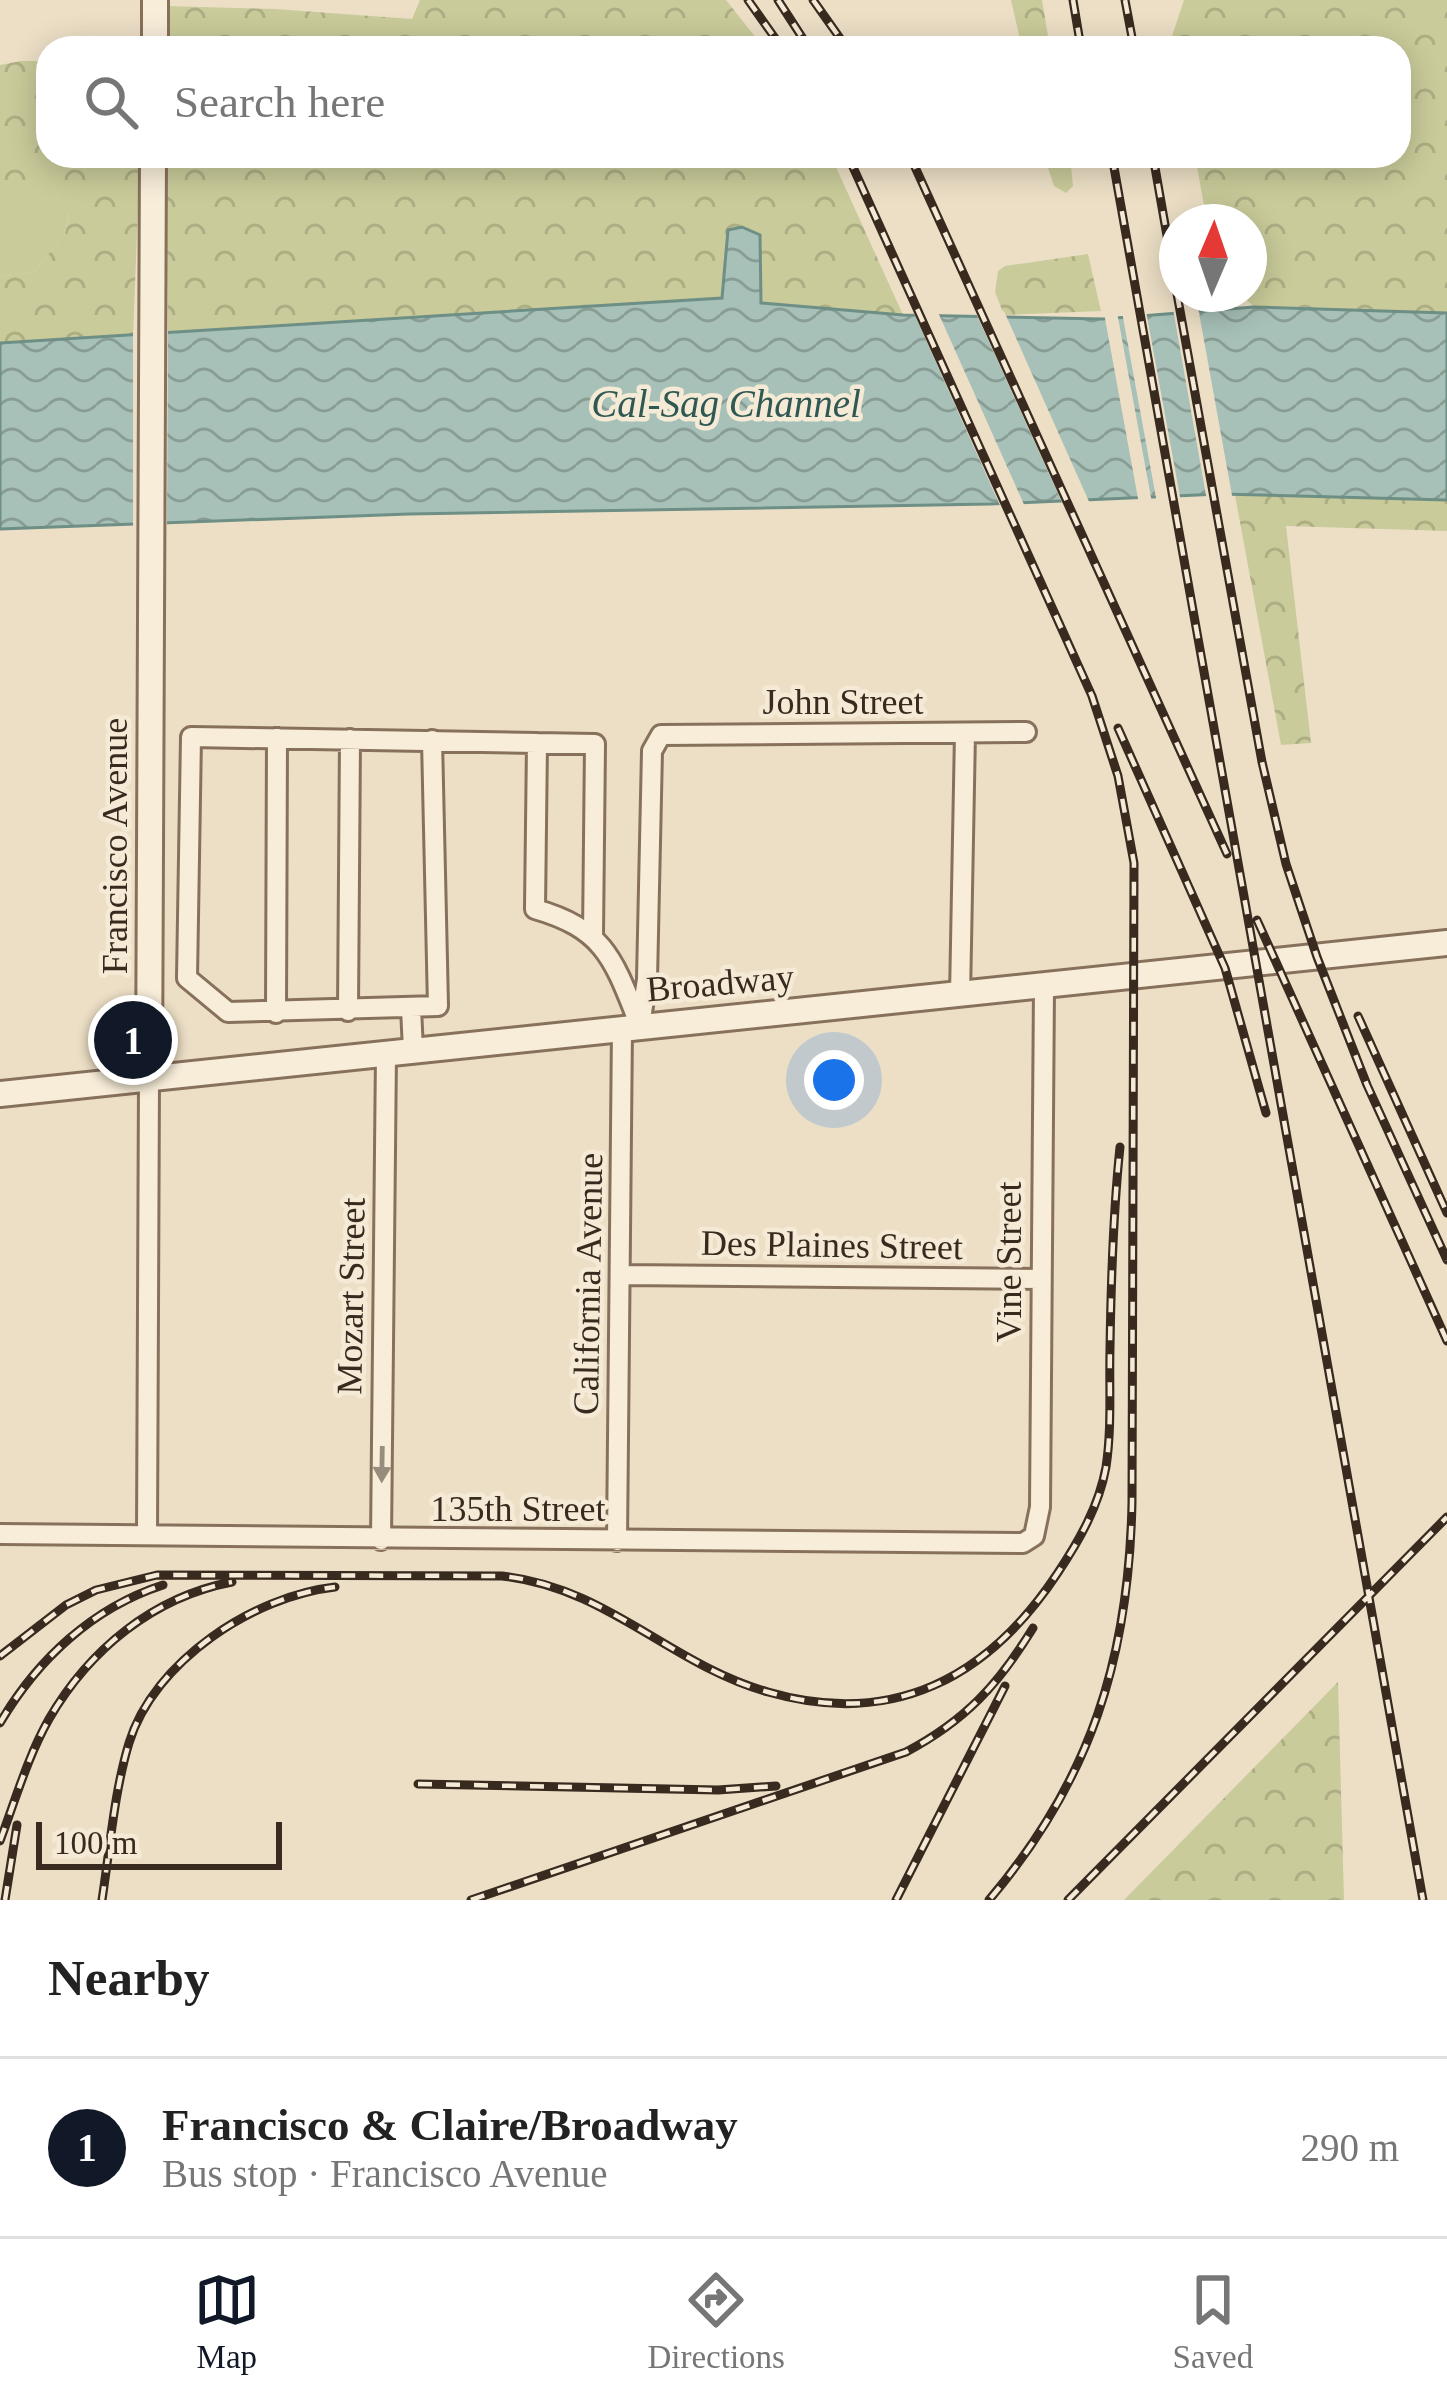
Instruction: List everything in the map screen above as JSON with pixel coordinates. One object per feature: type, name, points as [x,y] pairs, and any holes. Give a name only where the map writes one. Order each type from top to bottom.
[{"type":"street","points":[[154,36],[155,0]]},
{"type":"street","name":"Francisco Avenue","points":[[147,1535],[153,168]]},
{"type":"street","name":"John Street","points":[[661,735],[1026,732]]},
{"type":"street","points":[[959,996],[965,733]]},
{"type":"street","name":"California Avenue","points":[[617,1541],[631,1027],[647,979],[652,751],[661,735]]},
{"type":"street","points":[[432,740],[438,1006],[228,1012],[187,978],[191,737],[432,740],[595,744],[593,934]]},
{"type":"street","points":[[276,1013],[277,738]]},
{"type":"street","points":[[349,1011],[350,739]]},
{"type":"street","points":[[537,743],[535,909],[566,918],[593,934],[614,960],[631,1027]]},
{"type":"street","name":"Broadway","points":[[0,1094],[1447,943]]},
{"type":"street","name":"Vine Street","points":[[1034,1536],[1040,1507],[1043,987]]},
{"type":"street","points":[[411,1008],[413,1050]]},
{"type":"street","name":"Mozart Street","points":[[381,1540],[386,1053]]},
{"type":"street","name":"Des Plaines Street","points":[[622,1275],[1041,1279]]},
{"type":"street","name":"135th Street","points":[[0,1534],[1009,1544],[1034,1536]]},
{"type":"green space","points":[[420,0],[726,0],[754,36],[165,36],[165,6],[412,19]]},
{"type":"green space","points":[[1011,0],[1042,0],[1048,36],[1019,36]]},
{"type":"green space","points":[[1184,0],[1447,0],[1447,313],[1267,307],[1267,204],[1204,204],[1197,168],[1411,168],[1411,36],[1172,36]]},
{"type":"green space","points":[[36,61],[36,168],[140,168],[133,336],[0,343],[0,277],[34,272],[65,234],[69,214],[55,191],[0,191],[0,65]]},
{"type":"green space","points":[[166,168],[836,168],[903,315],[760,303],[760,235],[728,231],[722,298],[168,335]]},
{"type":"green space","points":[[1048,168],[1071,168],[1073,186],[1066,193],[1054,186]]},
{"type":"green space","points":[[0,191],[55,191],[69,213],[65,234],[34,272],[0,277]]},
{"type":"green space","points":[[1088,254],[1101,311],[1004,315],[995,292],[998,271],[1005,266]]},
{"type":"green space","points":[[1235,495],[1447,500],[1447,531],[1286,526],[1311,743],[1281,745]]},
{"type":"green space","points":[[1338,1682],[1344,1900],[1124,1900]]},
{"type":"water","name":"Cal-Sag Channel","points":[[742,227],[760,235],[761,303],[903,315],[1103,319],[1267,312],[1267,307],[1447,313],[1447,500],[1220,494],[0,529],[0,343],[722,298],[728,230]]},
{"type":"pier","points":[[912,309],[937,310],[1026,509],[1002,510]]},
{"type":"pier","points":[[975,311],[1004,311],[1091,506],[1064,507]]},
{"type":"pier","points":[[1146,311],[1181,502],[1157,503],[1122,312]]},
{"type":"pier","points":[[1117,312],[1152,503],[1139,504],[1104,313]]},
{"type":"pier","points":[[1174,312],[1199,312],[1233,501],[1207,501]]},
{"type":"pier","points":[[133,330],[168,330],[167,528],[133,528]]},
{"type":"railway","points":[[748,0],[774,36]]},
{"type":"railway","points":[[778,0],[801,36]]},
{"type":"railway","points":[[813,0],[838,36]]},
{"type":"railway","points":[[1073,0],[1079,36]]},
{"type":"railway","points":[[1125,0],[1132,36]]},
{"type":"railway","points":[[853,168],[1092,696],[1118,776],[1134,863],[1132,1502],[1123,1613],[1098,1714],[1078,1762],[1054,1809],[989,1900]]},
{"type":"railway","points":[[915,168],[1227,854]]},
{"type":"railway","points":[[1114,168],[1423,1900]]},
{"type":"railway","points":[[1155,168],[1161,204]]},
{"type":"railway","points":[[1180,312],[1262,762],[1286,864],[1367,1085],[1447,1260]]},
{"type":"railway","points":[[1118,728],[1225,968],[1266,1113]]},
{"type":"railway","points":[[1257,920],[1447,1341]]},
{"type":"railway","points":[[1358,1016],[1447,1213]]},
{"type":"railway","points":[[0,1656],[66,1605],[96,1590],[157,1575],[502,1576],[574,1595],[700,1664],[768,1692],[813,1702],[856,1703],[896,1698],[934,1686],[968,1667],[1030,1610],[1073,1549],[1098,1496],[1109,1437],[1120,1147]]},
{"type":"railway","points":[[1068,1900],[1447,1517]]},
{"type":"railway","points":[[0,1841],[41,1733],[83,1671],[150,1614],[203,1589],[232,1582]]},
{"type":"railway","points":[[0,1723],[31,1678],[69,1639],[113,1607],[163,1585]]},
{"type":"railway","points":[[102,1900],[129,1743],[160,1685],[184,1660],[241,1619],[304,1593],[335,1587]]},
{"type":"railway","points":[[471,1900],[906,1752],[979,1699],[1033,1628]]},
{"type":"railway","points":[[896,1900],[1005,1686]]},
{"type":"railway","points":[[418,1784],[718,1790],[776,1786]]},
{"type":"railway","points":[[5,1900],[17,1825]]},
{"type":"place","name":"Francisco & Claire/Broadway","points":[[133,1040]]}]
